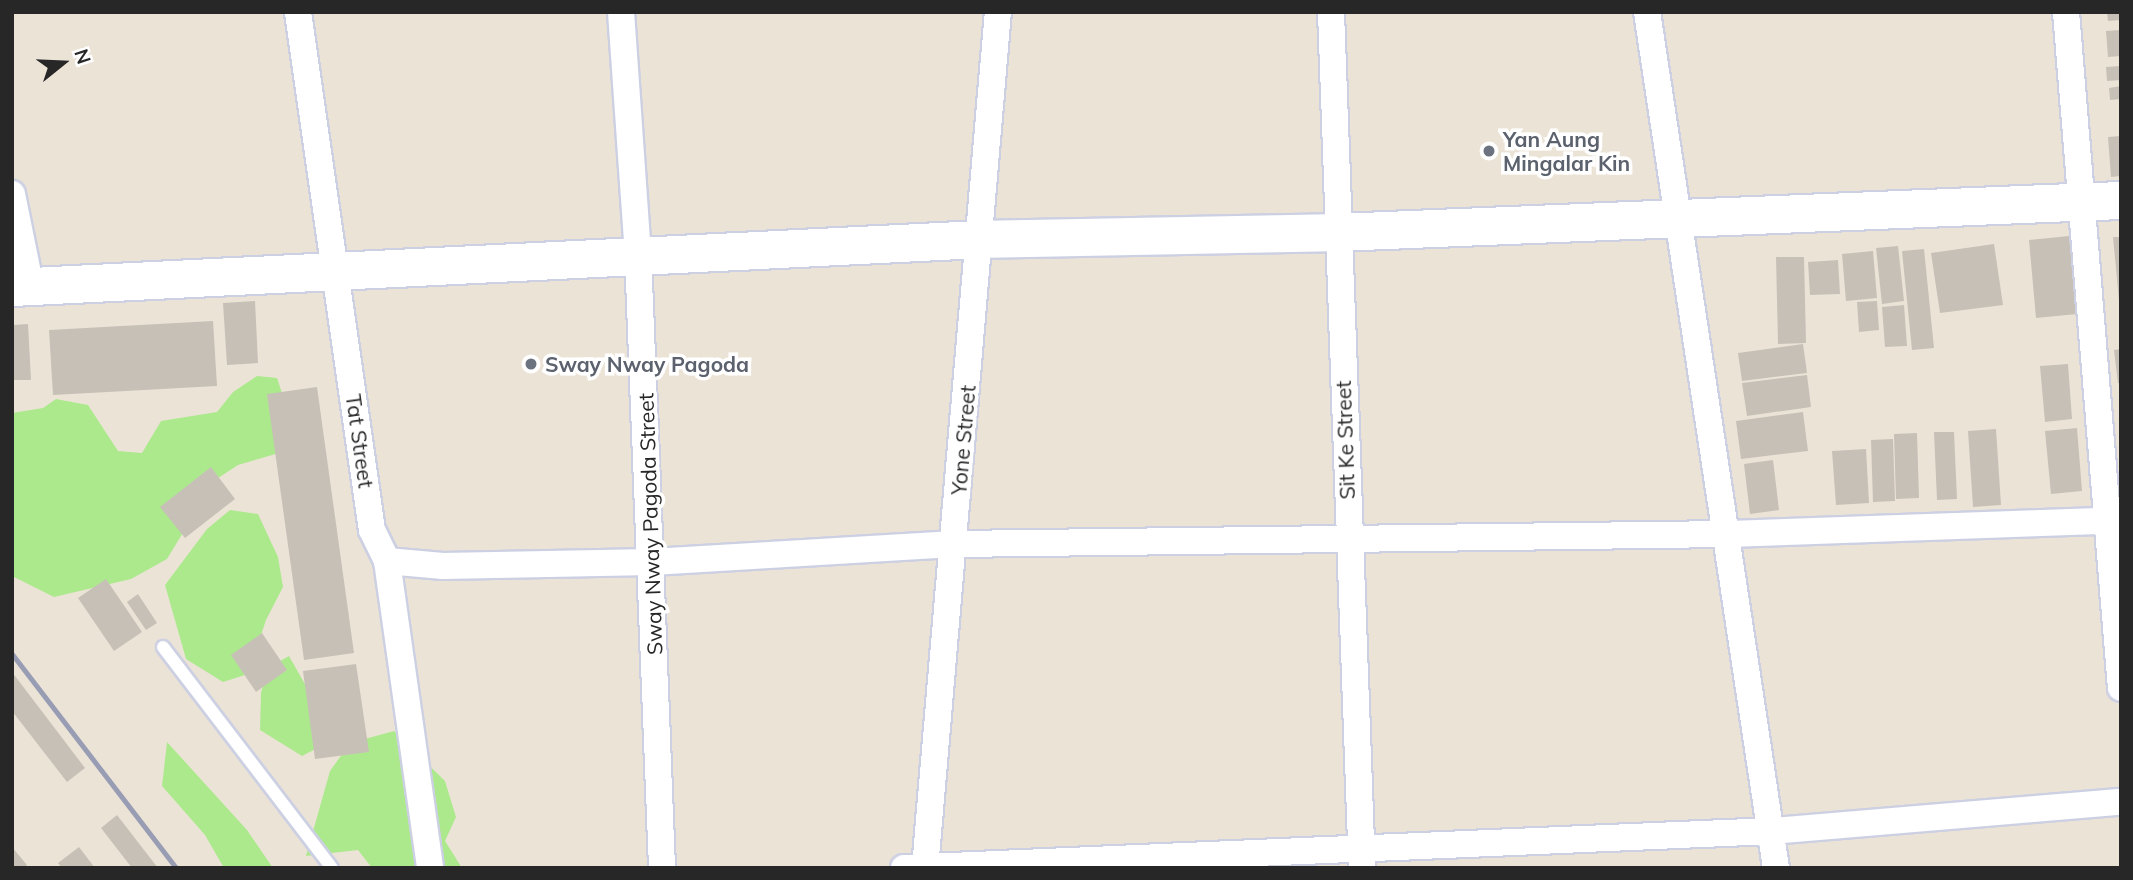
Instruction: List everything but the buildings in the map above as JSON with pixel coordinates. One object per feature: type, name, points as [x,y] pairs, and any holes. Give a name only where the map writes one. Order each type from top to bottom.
[{"type":"street","name":"Tat Street","points":[[298,12],[337,268],[372,530],[387,561],[430,868]]},
{"type":"street","name":"Sway Nway Pagoda Street","points":[[621,12],[638,254],[663,868]]},
{"type":"street","name":"Yone Street","points":[[918,867],[954,544],[998,12]]},
{"type":"street","name":"Sit Ke Street","points":[[1331,12],[1362,860]]},
{"type":"street","points":[[1647,12],[1677,220],[1728,534],[1776,868]]},
{"type":"street","points":[[2066,12],[2078,202],[2112,520],[2121,688]]},
{"type":"street","points":[[12,194],[22,288],[337,268],[981,239],[1337,232],[2121,200]]},
{"type":"street","points":[[387,561],[443,566],[652,562],[954,544],[1728,534],[2112,520]]},
{"type":"street","points":[[918,867],[1362,860],[1772,831],[2121,802]]},
{"type":"lane","points":[[163,647],[332,868]]},
{"type":"green space","points":[[257,376],[277,378],[286,405],[279,453],[238,465],[215,480],[167,559],[131,579],[54,597],[12,576],[12,413],[43,408],[56,399],[88,405],[118,451],[142,453],[161,421],[217,412],[233,392]]},
{"type":"green space","points":[[230,510],[258,514],[278,557],[283,587],[266,620],[248,674],[223,682],[186,659],[165,585],[207,529]]},
{"type":"green space","points":[[289,656],[310,693],[327,743],[302,756],[260,730],[261,693],[268,668]]},
{"type":"green space","points":[[394,731],[445,781],[456,817],[445,841],[462,868],[372,868],[358,850],[306,856],[330,771],[350,743]]},
{"type":"green space","points":[[167,742],[247,830],[273,868],[224,868],[205,835],[162,786]]},
{"type":"railway","points":[[12,654],[176,868]]},
{"type":"place","name":"Yan Aung Mingalar Kin","points":[[1489,151]]},
{"type":"place","name":"Sway Nway Pagoda","points":[[531,364]]}]
